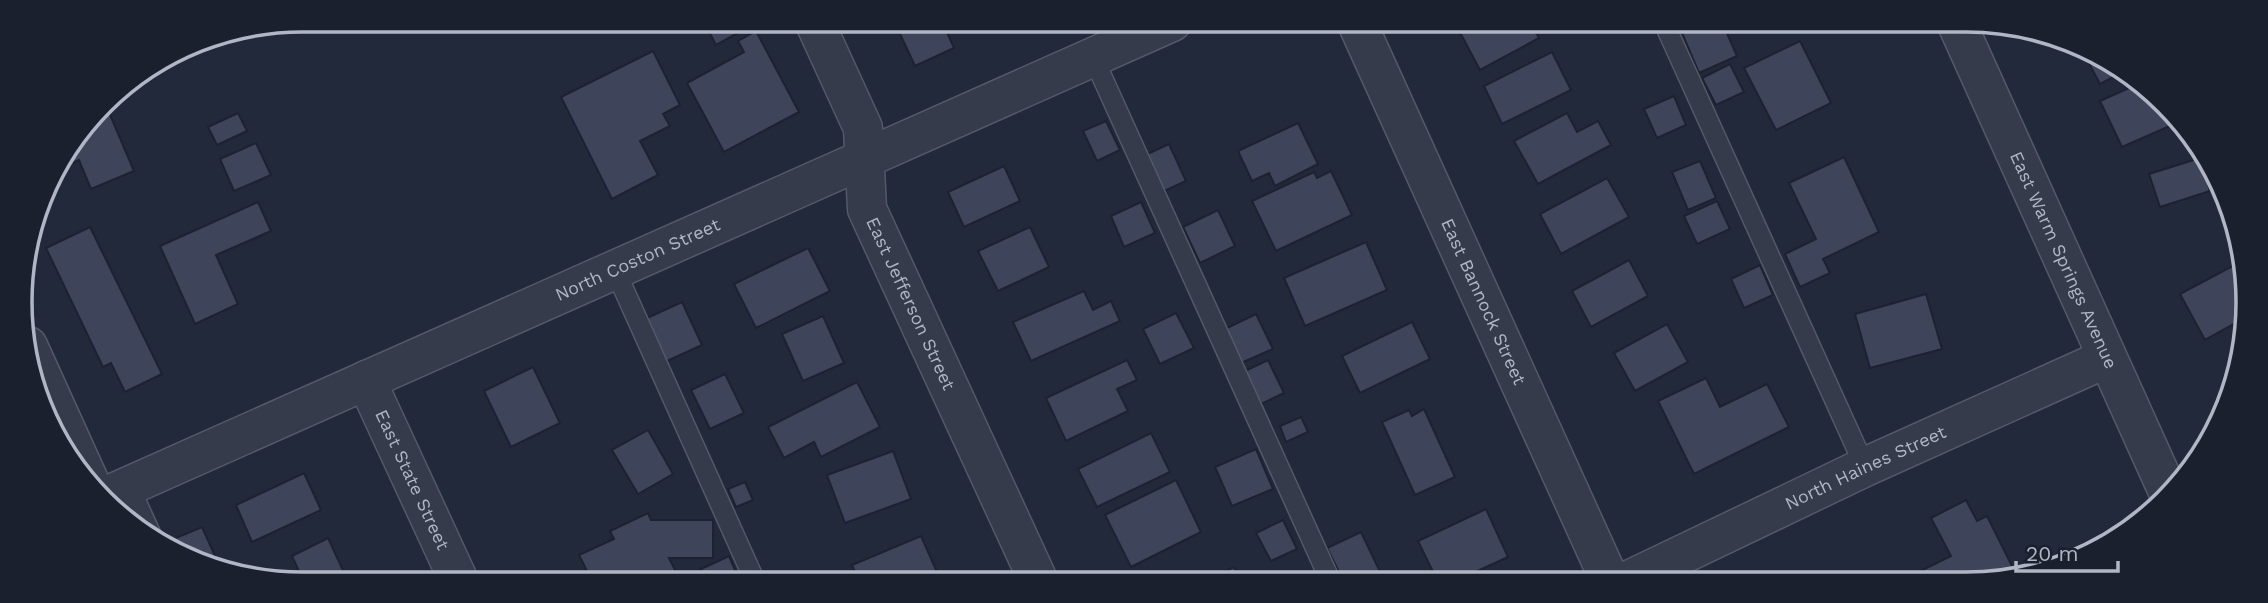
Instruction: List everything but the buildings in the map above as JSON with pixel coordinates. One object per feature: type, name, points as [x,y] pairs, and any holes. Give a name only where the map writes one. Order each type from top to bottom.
[{"type":"street","name":"East Jefferson Street","points":[[819,32],[863,128],[867,209],[1034,572]]},
{"type":"street","name":"North Coston Street","points":[[117,491],[1149,32]]},
{"type":"street","name":"East Bannock Street","points":[[1361,32],[1606,572]]},
{"type":"street","name":"East Warm Springs Avenue","points":[[1961,32],[2165,484]]},
{"type":"street","name":"North Haines Street","points":[[1646,572],[1865,467],[2107,358]]},
{"type":"street","name":"East State Street","points":[[366,380],[455,572]]},
{"type":"street","points":[[44,381],[72,443]]},
{"type":"lane","points":[[1668,32],[1865,467]]},
{"type":"lane","points":[[1093,57],[1326,572]]},
{"type":"lane","points":[[615,270],[751,572]]},
{"type":"lane","points":[[117,491],[133,512]]}]
